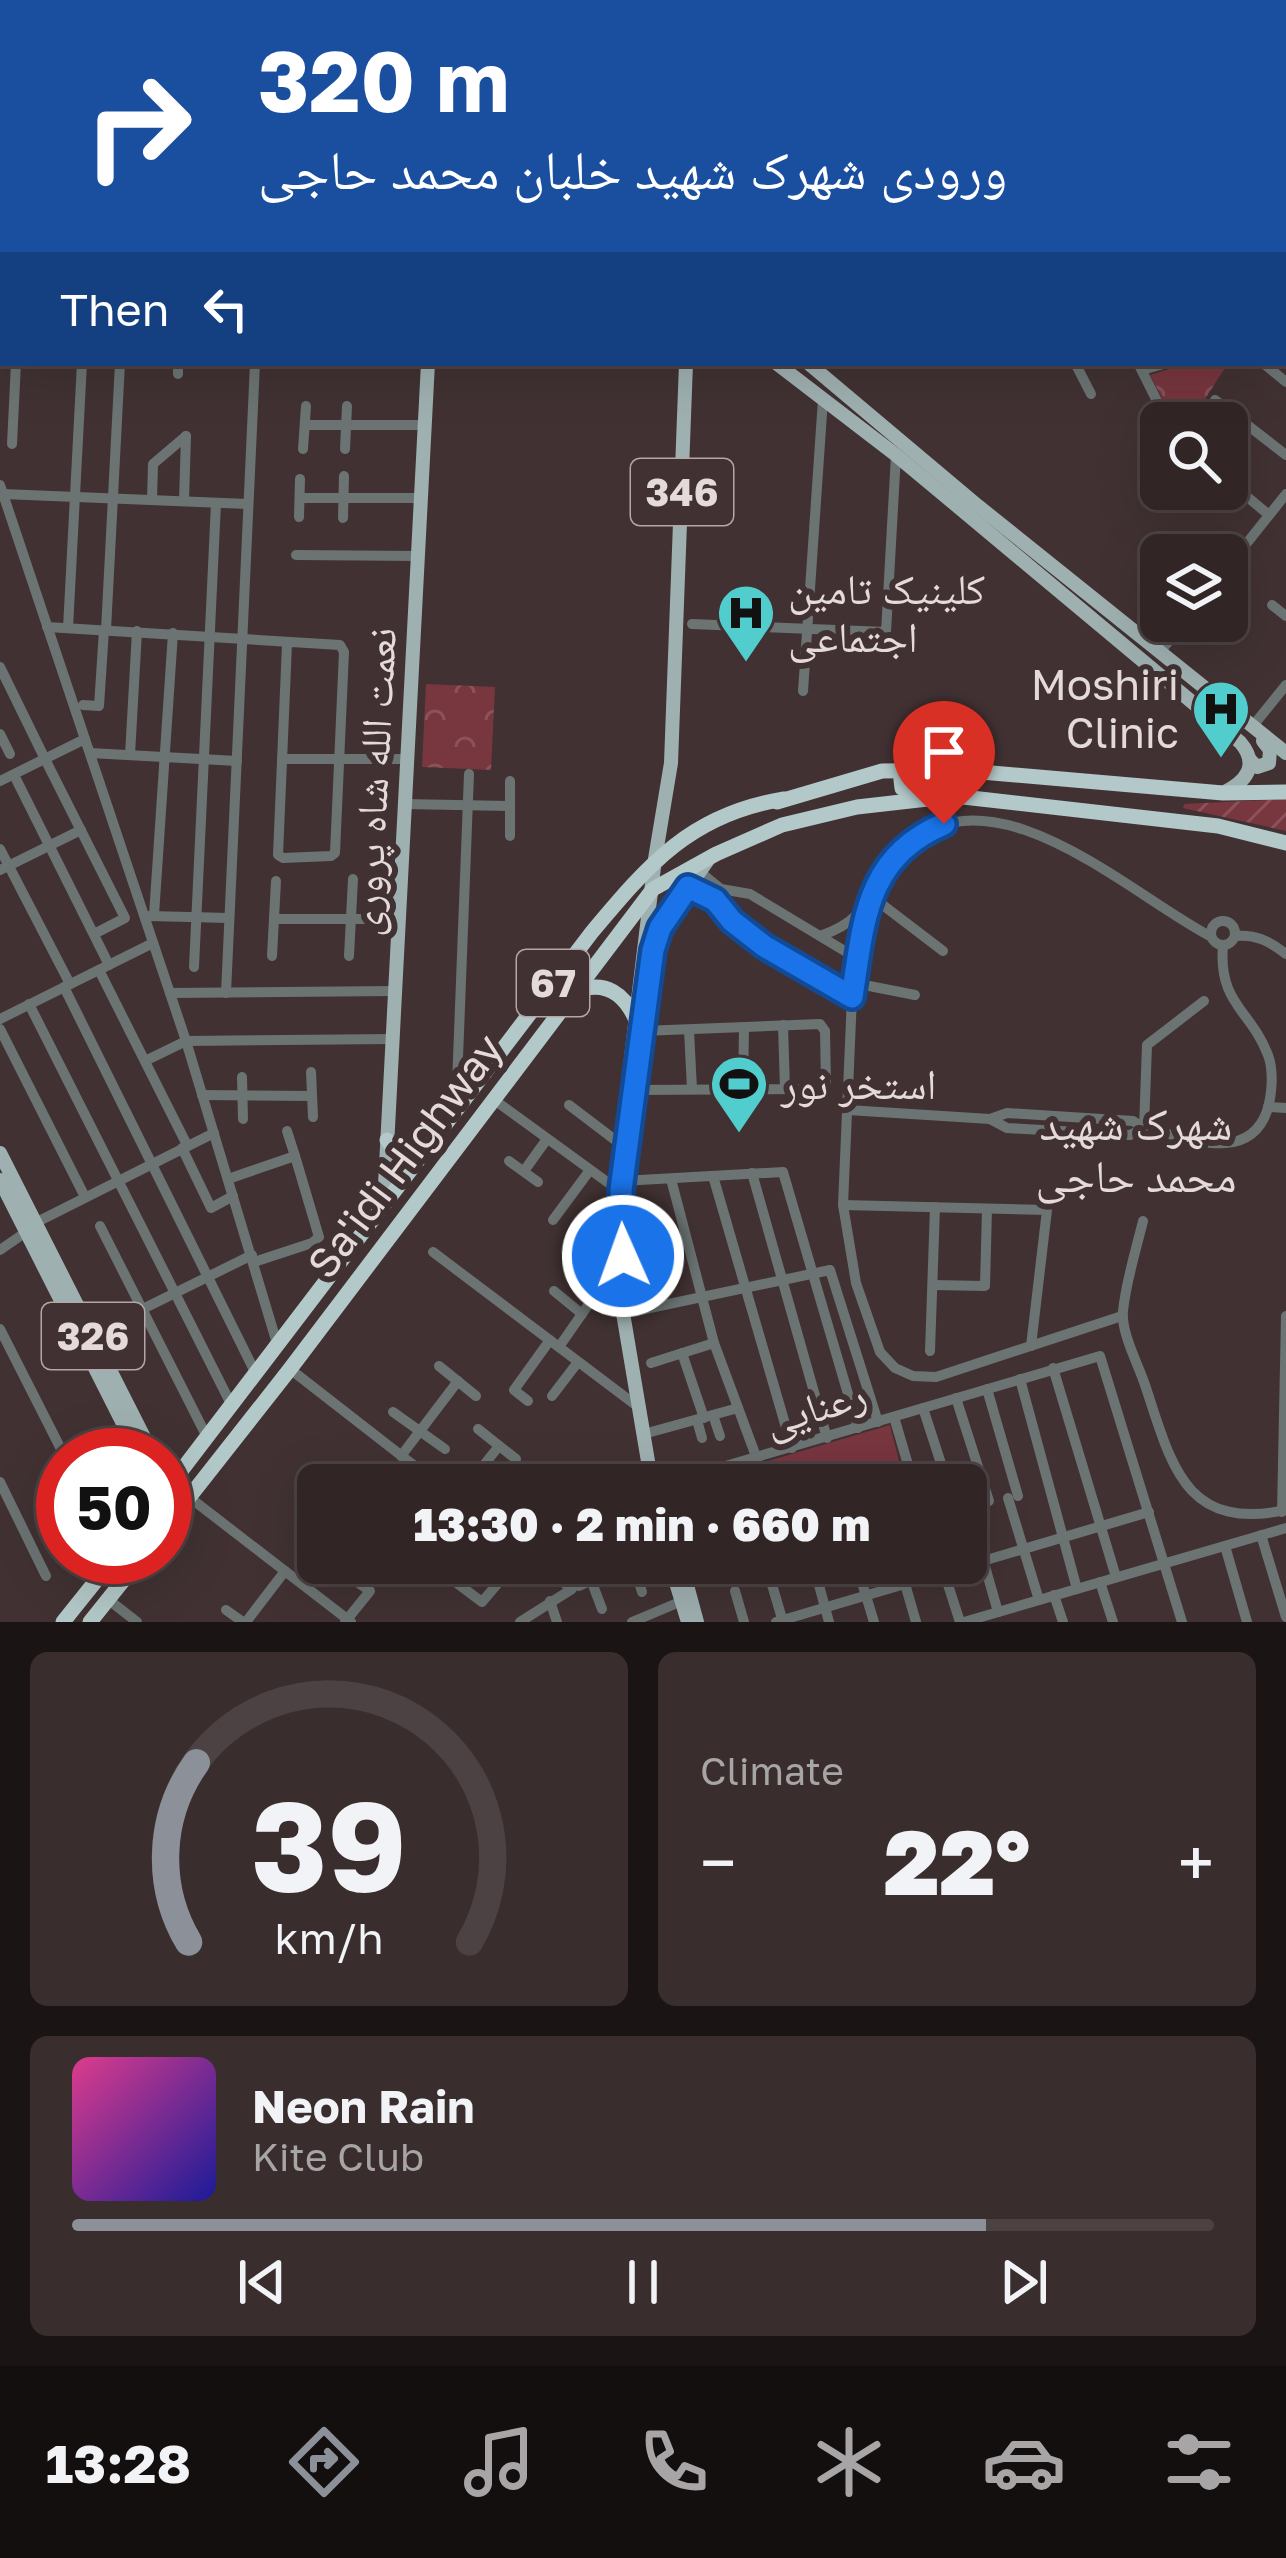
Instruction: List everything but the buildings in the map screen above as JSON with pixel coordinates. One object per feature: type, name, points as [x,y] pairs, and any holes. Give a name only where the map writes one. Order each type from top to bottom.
[{"type":"highway","points":[[922,770],[904,776],[902,788],[953,796]]},
{"type":"highway","name":"67","points":[[655,859],[784,799],[882,771],[958,770],[1223,793],[1286,792]]},
{"type":"highway","name":"Sa'idi Highway","points":[[192,1493],[653,889],[782,825],[857,807],[953,796],[1218,826],[1286,843]]},
{"type":"highway","name":"Sa'idi Highway","points":[[192,1458],[592,932],[655,859]]},
{"type":"highway","points":[[576,991],[593,985],[611,990],[629,1004],[639,1024]]},
{"type":"highway","points":[[387,1140],[400,1157],[422,1154]]},
{"type":"highway","points":[[63,1622],[93,1584]]},
{"type":"highway","points":[[90,1622],[120,1584]]},
{"type":"main road","name":"346","points":[[655,859],[671,764],[682,366]]},
{"type":"main road","points":[[780,366],[896,455],[1204,710],[1245,748],[1257,767],[1266,766],[1271,754],[1248,724]]},
{"type":"main road","points":[[812,366],[1286,753]]},
{"type":"main road","name":"نعمت الله شاه پروری","points":[[384,1204],[428,367]]},
{"type":"main road","points":[[1223,793],[1246,779],[1250,760]]},
{"type":"main road","points":[[639,1024],[656,939],[712,856]]},
{"type":"main road","points":[[653,1464],[627,1312],[618,1184],[655,859]]},
{"type":"main road","name":"326","points":[[0,1153],[30,1227],[134,1428]]},
{"type":"main road","name":"326","points":[[0,1180],[92,1334],[135,1428]]},
{"type":"main road","points":[[679,1584],[697,1622]]},
{"type":"main road","points":[[684,1584],[688,1622]]},
{"type":"street","points":[[12,444],[16,366]]},
{"type":"street","points":[[68,628],[82,366]]},
{"type":"street","points":[[83,705],[99,706],[120,366]]},
{"type":"street","points":[[226,993],[255,366]]},
{"type":"street","points":[[1077,366],[1091,394]]},
{"type":"street","points":[[1140,367],[1158,402]]},
{"type":"street","points":[[803,691],[823,399]]},
{"type":"street","points":[[1215,400],[1286,455]]},
{"type":"street","points":[[304,449],[306,406]]},
{"type":"street","points":[[346,449],[347,406]]},
{"type":"street","points":[[305,425],[424,425]]},
{"type":"street","points":[[152,500],[153,464],[186,436],[184,501]]},
{"type":"street","points":[[692,624],[886,632],[896,455]]},
{"type":"street","points":[[343,518],[344,476]]},
{"type":"street","points":[[299,517],[300,479]]},
{"type":"street","points":[[248,504],[2,489],[149,915],[153,943],[253,1258],[275,1340],[272,1355]]},
{"type":"street","points":[[1248,542],[1286,494]]},
{"type":"street","points":[[299,498],[421,498]]},
{"type":"street","points":[[1248,498],[1269,515]]},
{"type":"street","points":[[194,967],[216,503]]},
{"type":"street","points":[[0,536],[14,528]]},
{"type":"street","points":[[296,555],[418,556]]},
{"type":"street","points":[[1272,605],[1286,616]]},
{"type":"street","points":[[47,627],[337,644],[344,652],[334,855],[283,858],[277,851],[286,644]]},
{"type":"street","points":[[130,755],[137,631]]},
{"type":"street","points":[[149,915],[173,633]]},
{"type":"street","points":[[1160,652],[1168,642]]},
{"type":"street","points":[[0,667],[125,918],[94,934]]},
{"type":"street","points":[[1248,724],[1286,685]]},
{"type":"street","points":[[0,734],[10,754]]},
{"type":"street","points":[[0,781],[85,739]]},
{"type":"street","points":[[90,753],[237,761]]},
{"type":"street","points":[[283,759],[407,759]]},
{"type":"street","points":[[456,1110],[469,774]]},
{"type":"street","points":[[16,779],[94,934],[104,967],[212,1208],[233,1196]]},
{"type":"street","points":[[509,781],[509,836]]},
{"type":"street","points":[[404,804],[509,806]]},
{"type":"street","points":[[820,936],[854,921],[891,861],[921,833],[965,822],[1022,828],[1066,846],[1223,945],[1228,994],[1269,1056],[1272,1088],[1252,1137],[1222,1145],[1144,1128],[1133,1121],[848,1110]]},
{"type":"street","points":[[4,868],[81,830]]},
{"type":"street","points":[[0,849],[4,868],[67,986],[256,1374]]},
{"type":"street","points":[[699,871],[721,889],[750,894],[858,959]]},
{"type":"street","points":[[349,956],[353,879]]},
{"type":"street","points":[[272,956],[276,881]]},
{"type":"street","points":[[688,887],[715,900],[732,921],[764,946],[853,990],[915,995]]},
{"type":"street","points":[[869,901],[943,951]]},
{"type":"street","points":[[869,901],[853,990],[843,1205],[856,1283],[880,1352],[895,1368],[914,1376],[936,1377],[1122,1316]]},
{"type":"street","points":[[149,915],[230,918]]},
{"type":"street","points":[[274,919],[399,919]]},
{"type":"street","points":[[1210,936],[1220,920],[1232,924],[1235,936]]},
{"type":"street","points":[[1223,945],[1235,936],[1249,935],[1269,940],[1286,954]]},
{"type":"street","points":[[0,1019],[153,943]]},
{"type":"street","points":[[170,993],[395,992]]},
{"type":"street","points":[[1144,1128],[1147,1045],[1204,1001]]},
{"type":"street","points":[[29,1004],[232,1406]]},
{"type":"street","points":[[630,1090],[824,1088],[824,1025],[689,1030],[639,1024]]},
{"type":"street","points":[[784,1025],[785,1089]]},
{"type":"street","points":[[743,1089],[744,1028]]},
{"type":"street","points":[[0,1029],[85,1197]]},
{"type":"street","points":[[689,1030],[692,1089]]},
{"type":"street","points":[[145,1061],[186,1041],[392,1039]]},
{"type":"street","points":[[311,1072],[313,1117]]},
{"type":"street","points":[[242,1077],[243,1119]]},
{"type":"street","points":[[202,1095],[312,1096]]},
{"type":"street","points":[[493,1099],[590,1170],[618,1184],[783,1172],[858,1428]]},
{"type":"street","points":[[569,1106],[623,1143]]},
{"type":"street","points":[[1268,1107],[1286,1108]]},
{"type":"street","points":[[92,1334],[208,1276],[319,1237],[287,1131]]},
{"type":"street","points":[[0,1250],[30,1227],[214,1132]]},
{"type":"street","points":[[524,1172],[547,1139]]},
{"type":"street","points":[[228,1178],[295,1156]]},
{"type":"street","points":[[509,1161],[538,1182]]},
{"type":"street","points":[[553,1220],[590,1170]]},
{"type":"street","points":[[752,1173],[827,1438]]},
{"type":"street","points":[[713,1176],[792,1448]]},
{"type":"street","points":[[671,1179],[714,1342],[757,1459]]},
{"type":"street","points":[[843,1205],[1047,1210],[1031,1346]]},
{"type":"street","points":[[930,1351],[935,1208]]},
{"type":"street","points":[[933,1285],[985,1286],[987,1208]]},
{"type":"street","points":[[1143,1221],[1122,1316],[1174,1472],[1195,1497],[1219,1510],[1244,1516],[1284,1511],[1286,1316]]},
{"type":"street","points":[[100,1226],[207,1438]]},
{"type":"street","points":[[433,1252],[641,1406]]},
{"type":"street","points":[[627,1312],[830,1270],[878,1422]]},
{"type":"street","points":[[580,1273],[602,1287]]},
{"type":"street","points":[[528,1401],[514,1390],[610,1275]]},
{"type":"street","points":[[554,1291],[582,1314]]},
{"type":"street","points":[[0,1329],[50,1428]]},
{"type":"street","points":[[651,1363],[714,1342]]},
{"type":"street","points":[[682,1353],[704,1417],[720,1436]]},
{"type":"street","name":"رعنایی","points":[[738,1464],[1100,1356],[1149,1512]]},
{"type":"street","points":[[552,1396],[578,1362]]},
{"type":"street","points":[[440,1366],[476,1396]]},
{"type":"street","points":[[1052,1368],[1116,1577]]},
{"type":"street","points":[[290,1369],[411,1464]]},
{"type":"street","points":[[1020,1378],[1077,1589]]},
{"type":"street","points":[[693,1384],[707,1380]]},
{"type":"street","points":[[401,1456],[458,1381]]},
{"type":"street","points":[[986,1389],[1039,1600]]},
{"type":"street","points":[[956,1398],[989,1501]]},
{"type":"street","points":[[646,1434],[738,1408]]},
{"type":"street","points":[[923,1408],[941,1464]]},
{"type":"street","points":[[393,1412],[445,1449]]},
{"type":"street","points":[[701,1438],[704,1417]]},
{"type":"street","points":[[894,1418],[908,1464]]},
{"type":"street","points":[[478,1429],[516,1459]]},
{"type":"street","points":[[485,1464],[499,1446]]},
{"type":"street","points":[[0,1482],[36,1556]]},
{"type":"street","points":[[192,1499],[348,1621],[370,1591],[360,1584]]},
{"type":"street","points":[[987,1560],[1149,1512],[1182,1622]]},
{"type":"street","points":[[948,1584],[962,1622],[1286,1528]]},
{"type":"street","points":[[1261,1535],[1285,1620]]},
{"type":"street","points":[[1225,1546],[1246,1622]]},
{"type":"street","points":[[987,1570],[1013,1622]]},
{"type":"street","points":[[226,1610],[244,1622],[285,1571]]},
{"type":"street","points":[[1100,1582],[1113,1622]]},
{"type":"street","points":[[455,1584],[482,1602],[497,1584]]},
{"type":"street","points":[[639,1584],[642,1592]]},
{"type":"street","points":[[772,1584],[781,1621],[905,1584],[916,1622]]},
{"type":"street","points":[[819,1584],[829,1622]]},
{"type":"street","points":[[862,1584],[874,1622]]},
{"type":"street","points":[[522,1621],[581,1585],[602,1609]]},
{"type":"street","points":[[735,1591],[744,1622]]},
{"type":"street","points":[[1054,1595],[1063,1622]]},
{"type":"street","points":[[627,1605],[633,1622],[686,1599]]},
{"type":"street","points":[[550,1601],[557,1622]]},
{"type":"street","points":[[114,1604],[137,1622]]},
{"type":"green space","points":[[1180,366],[1226,366],[1203,402],[1164,402],[1150,375]]},
{"type":"green space","points":[[426,684],[495,687],[491,770],[422,767]]},
{"type":"green space","points":[[1286,799],[1286,831],[1183,808],[1184,804]]},
{"type":"green space","points":[[890,1425],[900,1464],[758,1464]]},
{"type":"place","name":"کلینیک تامین اجتماعی","points":[[746,664]]},
{"type":"place","name":"Moshiri Clinic","points":[[1221,760]]},
{"type":"place","name":"استخر نور","points":[[739,1135]]},
{"type":"district","name":"شهرک شهید محمد حاجی","points":[[1136,1150]]},
{"type":"route","points":[[623,1256],[621,1190],[653,950],[660,928],[688,887],[715,900],[732,921],[764,946],[852,997],[866,907],[875,885],[903,847],[944,824]]}]
